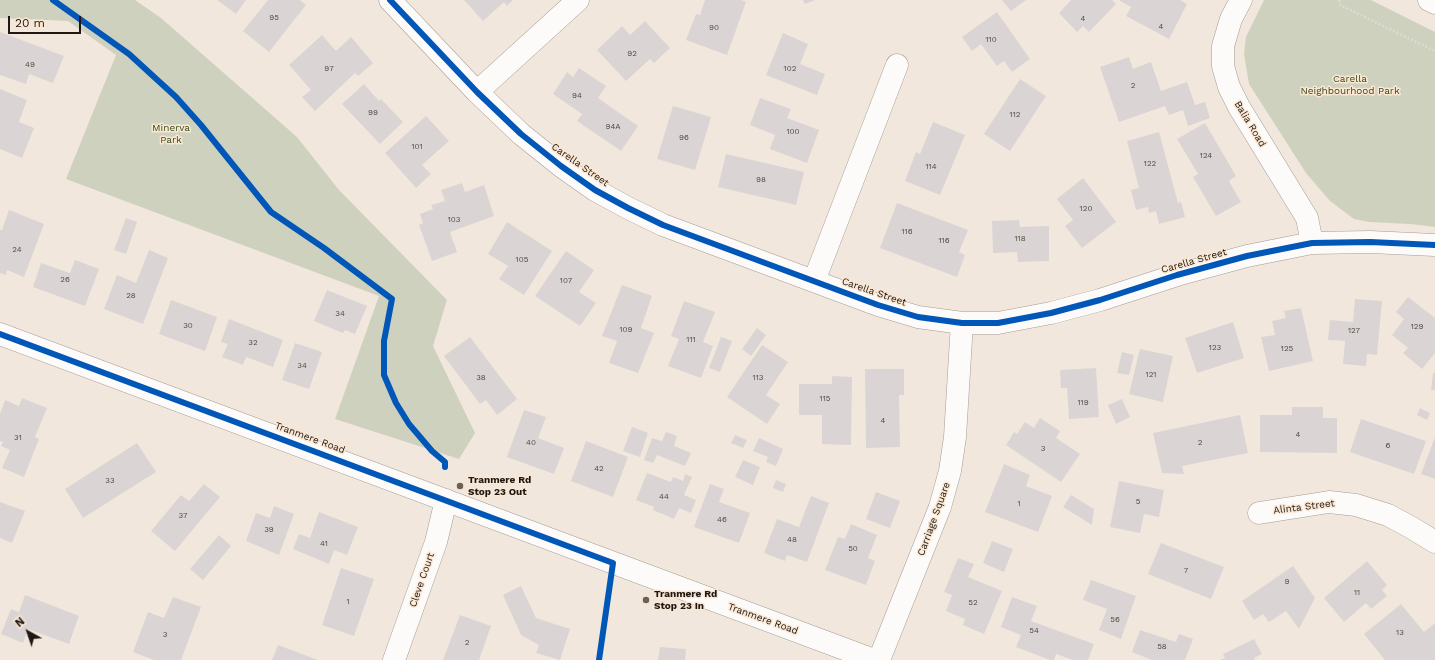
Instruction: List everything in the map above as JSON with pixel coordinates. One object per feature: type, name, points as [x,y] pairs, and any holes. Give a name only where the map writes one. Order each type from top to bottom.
[{"type":"street","name":"Carella Street","points":[[390,0],[477,92],[521,134],[561,166],[595,190],[628,208],[663,224],[878,305],[918,317],[962,323],[998,323],[1051,314],[1247,256],[1312,243],[1370,242],[1435,245]]},
{"type":"street","points":[[477,92],[578,0]]},
{"type":"street","name":"Balia Road","points":[[1241,0],[1231,19],[1223,46],[1223,66],[1229,87],[1239,107],[1307,218],[1312,243]]},
{"type":"street","points":[[1429,0],[1435,3]]},
{"type":"street","points":[[814,281],[897,65]]},
{"type":"street","name":"Carriage Square","points":[[879,660],[940,507],[950,471],[955,437],[962,323]]},
{"type":"street","name":"Tranmere Road","points":[[0,334],[874,660]]},
{"type":"street","name":"Cleve Court","points":[[394,660],[436,542],[446,500]]},
{"type":"street","name":"Alinta Street","points":[[1259,513],[1329,502],[1356,505],[1388,515],[1435,542]]},
{"type":"path","points":[[1339,0],[1340,5],[1435,51]]},
{"type":"green space","name":"Minerva Park","points":[[0,0],[135,0],[161,18],[297,137],[339,190],[447,300],[433,346],[475,433],[459,459],[335,419],[379,296],[66,179],[116,55],[68,21],[0,18]]},
{"type":"green space","name":"Carella Neighbourhood Park","points":[[1264,0],[1371,0],[1435,32],[1435,227],[1369,222],[1354,219],[1330,201],[1306,173],[1249,84],[1244,54],[1246,37]]},
{"type":"building","points":[[217,0],[246,0],[236,14]]},
{"type":"building","points":[[268,0],[300,0],[306,5],[269,52],[243,31]]},
{"type":"building","points":[[464,0],[513,0],[507,6],[504,2],[483,21]]},
{"type":"building","points":[[705,0],[741,0],[746,2],[727,55],[686,40],[696,14],[700,15]]},
{"type":"building","points":[[803,0],[815,0],[805,4]]},
{"type":"building","points":[[1002,0],[1026,0],[1011,11]]},
{"type":"building","points":[[1071,0],[1112,0],[1116,4],[1089,32],[1083,26],[1077,32],[1059,13]]},
{"type":"building","points":[[1120,0],[1180,0],[1187,4],[1169,39],[1126,16],[1131,7]]},
{"type":"building","points":[[997,12],[1030,59],[1012,72],[1004,61],[997,66],[981,44],[972,51],[962,37]]},
{"type":"building","points":[[645,21],[670,48],[654,63],[650,59],[626,81],[597,50],[622,26],[630,35]]},
{"type":"building","points":[[0,32],[64,56],[53,83],[29,74],[26,84],[0,75]]},
{"type":"building","points":[[783,33],[808,44],[800,64],[825,74],[817,95],[766,75]]},
{"type":"building","points":[[322,35],[336,51],[351,37],[373,63],[358,76],[355,73],[315,111],[302,97],[311,90],[289,65]]},
{"type":"building","points":[[1129,57],[1133,69],[1151,62],[1161,91],[1187,82],[1195,105],[1205,102],[1210,118],[1188,126],[1183,110],[1169,115],[1165,106],[1119,122],[1100,67]]},
{"type":"building","points":[[579,68],[606,86],[598,98],[638,126],[621,151],[577,121],[582,114],[553,94],[567,72],[573,77]]},
{"type":"building","points":[[1020,79],[1046,96],[1010,151],[984,134]]},
{"type":"building","points":[[364,84],[379,101],[381,99],[403,122],[380,144],[342,104]]},
{"type":"building","points":[[0,89],[27,100],[19,122],[34,128],[22,158],[0,149]]},
{"type":"building","points":[[760,98],[791,109],[787,118],[819,130],[807,163],[770,149],[775,135],[750,125]]},
{"type":"building","points":[[673,106],[711,117],[695,170],[657,159]]},
{"type":"building","points":[[426,116],[449,141],[422,165],[431,174],[416,188],[385,153]]},
{"type":"building","points":[[933,122],[965,135],[940,195],[905,181],[916,152],[920,154]]},
{"type":"building","points":[[1205,123],[1236,176],[1229,181],[1241,202],[1216,216],[1193,177],[1198,174],[1177,139]]},
{"type":"building","points":[[1159,132],[1178,203],[1181,202],[1185,217],[1159,224],[1156,211],[1149,213],[1148,207],[1136,210],[1131,190],[1139,188],[1127,141]]},
{"type":"building","points":[[726,154],[804,172],[796,205],[718,187]]},
{"type":"building","points":[[1083,178],[1116,222],[1082,248],[1065,226],[1073,220],[1057,199]]},
{"type":"building","points":[[462,183],[465,192],[484,185],[494,216],[450,232],[457,252],[432,261],[419,225],[423,223],[420,214],[433,209],[431,205],[445,201],[441,190]]},
{"type":"building","points":[[897,203],[968,230],[959,252],[965,255],[957,277],[880,248]]},
{"type":"building","points":[[9,210],[44,224],[24,277],[7,270],[6,275],[0,273],[0,230],[2,230]]},
{"type":"building","points":[[126,218],[137,222],[126,254],[114,250]]},
{"type":"building","points":[[1019,220],[1020,227],[1049,226],[1049,261],[1018,262],[1017,252],[993,253],[992,221]]},
{"type":"building","points":[[507,222],[552,251],[524,295],[499,279],[508,266],[488,254]]},
{"type":"building","points":[[149,250],[168,258],[143,324],[104,309],[117,275],[136,283]]},
{"type":"building","points":[[566,251],[594,270],[579,292],[596,303],[580,326],[535,296]]},
{"type":"building","points":[[75,260],[99,269],[85,306],[33,287],[41,263],[70,273]]},
{"type":"building","points":[[622,285],[652,296],[641,328],[654,333],[638,373],[609,363],[617,341],[602,336]]},
{"type":"building","points":[[327,290],[367,306],[355,334],[345,330],[343,333],[314,321]]},
{"type":"building","points":[[1408,297],[1435,318],[1435,353],[1422,369],[1403,353],[1408,348],[1392,335],[1404,319],[1396,312]]},
{"type":"building","points":[[1355,299],[1382,301],[1377,355],[1367,354],[1366,366],[1343,364],[1345,341],[1328,340],[1330,320],[1353,322]]},
{"type":"building","points":[[171,300],[217,317],[205,351],[159,334]]},
{"type":"building","points":[[684,301],[715,312],[703,342],[713,346],[701,378],[668,366],[679,339],[671,336]]},
{"type":"building","points":[[1301,308],[1313,361],[1269,371],[1261,337],[1275,335],[1272,321],[1286,318],[1284,311]]},
{"type":"building","points":[[229,319],[283,340],[273,367],[246,357],[243,365],[222,357],[228,344],[221,342]]},
{"type":"building","points":[[1233,322],[1244,358],[1197,373],[1185,338]]},
{"type":"building","points":[[757,328],[766,335],[751,356],[742,349]]},
{"type":"building","points":[[470,337],[517,399],[497,415],[486,400],[480,404],[444,356]]},
{"type":"building","points":[[721,337],[732,341],[720,372],[709,368]]},
{"type":"building","points":[[295,343],[322,352],[309,389],[282,380]]},
{"type":"building","points":[[762,345],[788,362],[766,395],[780,404],[767,424],[727,397]]},
{"type":"building","points":[[1140,349],[1173,356],[1163,402],[1129,394]]},
{"type":"building","points":[[1122,352],[1134,355],[1129,375],[1117,373]]},
{"type":"building","points":[[1096,368],[1099,417],[1069,419],[1067,388],[1061,388],[1060,370]]},
{"type":"building","points":[[865,369],[904,369],[904,395],[899,395],[900,447],[866,448]]},
{"type":"building","points":[[1433,373],[1435,373],[1435,390],[1431,390]]},
{"type":"building","points":[[832,376],[852,377],[851,445],[822,444],[822,415],[799,415],[799,384],[832,384]]},
{"type":"building","points":[[22,398],[47,408],[35,437],[39,439],[24,477],[2,468],[10,450],[1,446],[3,442],[0,441],[0,414],[5,400],[19,406]]},
{"type":"building","points":[[1122,399],[1130,417],[1116,424],[1108,405]]},
{"type":"building","points":[[1292,407],[1323,407],[1323,418],[1337,418],[1337,453],[1260,452],[1260,415],[1292,415]]},
{"type":"building","points":[[1420,408],[1430,413],[1427,420],[1417,415]]},
{"type":"building","points":[[524,410],[546,417],[538,438],[564,448],[554,474],[507,457]]},
{"type":"building","points":[[1240,415],[1248,453],[1182,466],[1184,474],[1162,473],[1153,433]]},
{"type":"building","points":[[1040,418],[1060,431],[1056,438],[1080,454],[1061,482],[1006,445],[1014,432],[1017,434],[1025,422],[1034,428]]},
{"type":"building","points":[[1361,419],[1426,441],[1414,474],[1350,452]]},
{"type":"building","points":[[632,427],[648,433],[640,457],[623,451]]},
{"type":"building","points":[[666,432],[677,436],[674,446],[691,453],[685,466],[657,455],[653,463],[644,460],[652,438],[662,441]]},
{"type":"building","points":[[735,435],[747,440],[743,448],[731,443]]},
{"type":"building","points":[[1435,437],[1435,479],[1421,474]]},
{"type":"building","points":[[759,438],[783,449],[776,466],[766,462],[768,457],[753,451]]},
{"type":"building","points":[[586,441],[628,457],[613,497],[571,481]]},
{"type":"building","points":[[137,443],[156,472],[83,518],[65,489]]},
{"type":"building","points":[[743,460],[760,467],[753,485],[735,477]]},
{"type":"building","points":[[1004,464],[1030,475],[1026,486],[1052,496],[1038,532],[985,512]]},
{"type":"building","points":[[647,473],[671,482],[673,477],[683,481],[685,474],[692,477],[684,495],[696,500],[691,513],[679,508],[674,519],[653,510],[654,507],[636,500]]},
{"type":"building","points":[[776,480],[786,484],[783,492],[773,488]]},
{"type":"building","points":[[1119,481],[1164,490],[1159,517],[1144,514],[1140,533],[1110,527]]},
{"type":"building","points":[[204,484],[220,497],[175,551],[151,531],[181,495],[189,501]]},
{"type":"building","points":[[710,484],[724,489],[719,502],[750,513],[739,543],[694,527]]},
{"type":"building","points":[[876,492],[900,501],[890,528],[866,519]]},
{"type":"building","points":[[1071,495],[1094,509],[1092,525],[1063,507]]},
{"type":"building","points":[[811,496],[829,503],[807,562],[787,555],[785,561],[764,553],[777,519],[799,527]]},
{"type":"building","points":[[0,502],[25,511],[12,543],[0,538]]},
{"type":"building","points":[[274,506],[294,514],[279,555],[246,541],[256,513],[270,518]]},
{"type":"building","points":[[319,512],[358,527],[347,555],[334,550],[329,564],[293,549],[299,534],[310,538]]},
{"type":"building","points":[[851,524],[877,535],[868,558],[875,561],[866,585],[825,570],[838,537],[845,539]]},
{"type":"building","points":[[219,535],[231,546],[203,580],[190,569]]},
{"type":"building","points":[[992,541],[1013,549],[1004,572],[983,563]]},
{"type":"building","points":[[1161,543],[1224,567],[1211,599],[1148,574]]},
{"type":"building","points":[[958,558],[974,564],[968,577],[1002,591],[984,634],[963,625],[965,619],[946,611],[952,595],[944,592]]},
{"type":"building","points":[[1367,561],[1387,585],[1382,590],[1387,596],[1371,609],[1366,603],[1344,622],[1324,598]]},
{"type":"building","points":[[1293,566],[1315,598],[1299,629],[1286,611],[1269,622],[1263,614],[1254,620],[1242,601]]},
{"type":"building","points":[[341,568],[374,579],[354,636],[322,625]]},
{"type":"building","points":[[1091,580],[1136,596],[1121,639],[1099,630],[1107,609],[1083,600]]},
{"type":"building","points":[[521,586],[536,618],[570,629],[560,660],[536,653],[539,645],[521,635],[503,595]]},
{"type":"building","points":[[25,595],[79,616],[69,644],[28,629],[23,643],[1,634],[11,609],[19,612]]},
{"type":"building","points":[[173,597],[201,607],[181,660],[154,660],[133,652],[148,612],[164,618]]},
{"type":"building","points":[[1012,597],[1037,606],[1031,621],[1094,644],[1088,660],[1073,660],[1056,654],[1054,660],[1050,660],[1016,647],[1021,635],[1001,627]]},
{"type":"building","points":[[1401,604],[1424,632],[1435,623],[1435,660],[1385,660],[1364,634]]},
{"type":"building","points":[[460,615],[491,626],[479,660],[443,660]]},
{"type":"building","points":[[1140,630],[1176,642],[1179,634],[1193,639],[1185,660],[1152,660],[1132,652]]},
{"type":"building","points":[[1254,639],[1262,654],[1254,658],[1255,660],[1220,660],[1225,658],[1223,654]]},
{"type":"building","points":[[278,645],[318,660],[272,660]]},
{"type":"building","points":[[660,647],[686,649],[685,660],[658,660]]},
{"type":"cycle path","points":[[53,0],[129,54],[176,97],[201,125],[271,212],[324,248],[392,299],[384,341],[384,375],[396,403],[409,424],[432,451],[445,462],[445,467]]},
{"type":"cycle path","points":[[390,0],[477,92],[521,134],[561,166],[595,190],[663,225],[878,305],[918,317],[962,323],[998,323],[1051,313],[1100,300],[1177,275],[1247,256],[1312,243],[1370,242],[1435,245]]},
{"type":"cycle path","points":[[0,334],[613,563],[599,660]]},
{"type":"place","name":"Tranmere Rd Stop 23 Out","points":[[460,486]]},
{"type":"place","name":"Tranmere Rd Stop 23 In","points":[[646,600]]}]
